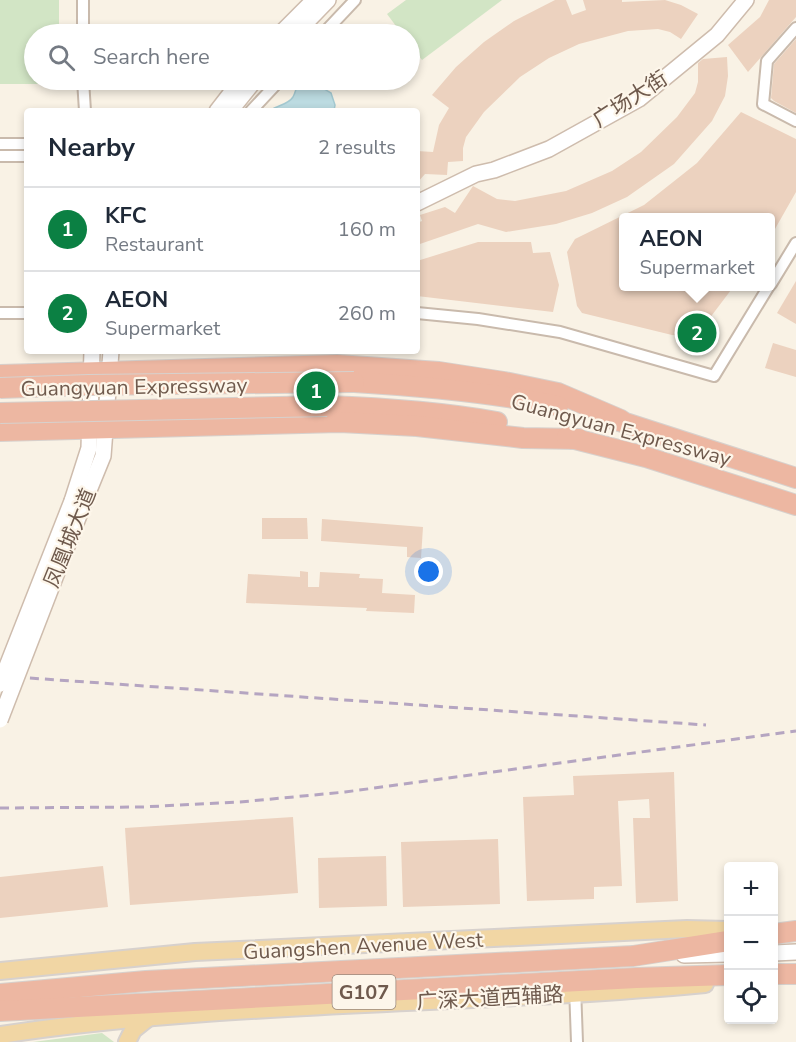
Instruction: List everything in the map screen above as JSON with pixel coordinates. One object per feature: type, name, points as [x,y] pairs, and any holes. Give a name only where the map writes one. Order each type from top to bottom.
[{"type":"highway","points":[[0,375],[337,366],[439,372],[558,393],[621,420]]},
{"type":"highway","name":"Guangyuan Expressway","points":[[0,388],[354,382],[423,386],[496,395],[621,420],[796,478]]},
{"type":"highway","name":"Guangyuan Expressway","points":[[0,413],[327,406],[452,414],[515,424],[579,439],[646,457],[796,505]]},
{"type":"highway","points":[[0,431],[340,422],[417,426],[523,438],[579,439]]},
{"type":"highway","points":[[778,932],[796,931]]},
{"type":"highway","name":"Guangshen Avenue West","points":[[0,994],[146,981],[633,956],[724,941]]},
{"type":"highway","name":"G107","points":[[0,1011],[575,987],[636,978],[724,973]]},
{"type":"highway","points":[[778,976],[796,975]]},
{"type":"main road","points":[[290,24],[314,0]]},
{"type":"main road","points":[[305,24],[328,0]]},
{"type":"main road","name":"广场大街","points":[[420,202],[476,174],[494,170],[549,149],[639,99],[717,35],[746,0]]},
{"type":"main road","points":[[219,108],[233,90]]},
{"type":"main road","points":[[232,108],[247,90]]},
{"type":"main road","name":"广场大街","points":[[420,210],[465,191],[494,170]]},
{"type":"main road","name":"凤凰城大道","points":[[92,354],[90,372],[98,428]]},
{"type":"main road","name":"凤凰城大道","points":[[0,720],[77,503],[88,457],[98,428],[110,371],[111,354]]},
{"type":"main road","name":"凤凰城大道","points":[[0,684],[77,503]]},
{"type":"main road","points":[[0,971],[195,952],[663,930],[724,930]]},
{"type":"main road","points":[[778,953],[796,952]]},
{"type":"main road","points":[[633,956],[724,954]]},
{"type":"main road","points":[[778,968],[796,966]]},
{"type":"main road","name":"广深大道西辅路","points":[[0,1035],[148,1018],[575,987],[724,982]]},
{"type":"main road","points":[[104,1022],[125,1042],[133,1030],[148,1018]]},
{"type":"street","points":[[83,0],[83,24]]},
{"type":"street","points":[[332,24],[355,0]]},
{"type":"street","points":[[796,28],[767,61],[763,104],[796,121]]},
{"type":"street","points":[[84,90],[85,108]]},
{"type":"street","points":[[254,108],[271,90]]},
{"type":"street","points":[[0,144],[24,144]]},
{"type":"street","points":[[0,156],[24,156]]},
{"type":"street","points":[[775,277],[796,243]]},
{"type":"street","points":[[420,313],[478,319],[560,332],[714,376],[766,291]]},
{"type":"street","points":[[0,313],[24,313]]},
{"type":"street","points":[[575,987],[577,1042]]},
{"type":"green space","points":[[0,0],[59,0],[59,24],[24,24],[24,84],[0,84]]},
{"type":"green space","points":[[406,0],[502,0],[422,60],[420,57],[420,24],[394,24],[387,14]]},
{"type":"green space","points":[[102,1033],[114,1042],[33,1042]]},
{"type":"water","points":[[296,90],[326,90],[331,93],[334,108],[274,108],[291,100]]},
{"type":"building","points":[[555,0],[566,0],[572,15],[586,10],[583,0],[622,0],[622,2],[665,0],[698,14],[681,39],[670,32],[658,29],[628,31],[579,44],[549,58],[520,77],[484,112],[466,137],[463,161],[448,162],[447,175],[425,174],[420,180],[420,151],[433,152],[439,125],[449,108],[432,95],[456,67],[484,42],[514,21]]},
{"type":"building","points":[[769,0],[796,0],[796,17],[748,72],[728,45],[760,17]]},
{"type":"building","points":[[796,39],[796,113],[771,98],[774,64]]},
{"type":"building","points":[[727,57],[728,76],[725,96],[712,121],[674,164],[627,197],[592,213],[556,224],[506,232],[478,224],[420,244],[420,222],[422,221],[420,215],[445,207],[455,213],[473,186],[497,199],[515,201],[566,191],[612,171],[641,152],[677,117],[695,93],[698,82],[698,63],[703,59]]},
{"type":"building","points":[[741,112],[796,139],[796,192],[775,229],[775,213],[628,213],[644,205],[697,163]]},
{"type":"building","points":[[619,217],[619,291],[730,291],[703,327],[686,336],[672,335],[582,313],[577,306],[567,252],[575,239]]},
{"type":"building","points":[[478,242],[531,242],[533,253],[550,252],[559,285],[553,312],[420,296],[420,260]]},
{"type":"building","points":[[796,281],[796,324],[777,313]]},
{"type":"building","points":[[773,343],[796,350],[796,377],[765,368]]},
{"type":"building","points":[[262,518],[307,518],[308,539],[262,539]]},
{"type":"building","points":[[322,519],[423,527],[421,558],[407,557],[407,547],[321,541]]},
{"type":"building","points":[[300,571],[308,572],[308,587],[319,587],[320,572],[360,574],[359,578],[383,579],[382,593],[415,595],[414,613],[366,611],[367,608],[246,603],[248,574],[300,577]]},
{"type":"building","points":[[674,772],[678,901],[636,903],[633,818],[650,818],[649,799],[618,801],[622,886],[594,887],[594,899],[527,901],[523,797],[574,795],[573,776]]},
{"type":"building","points":[[293,817],[298,893],[130,905],[125,828]]},
{"type":"building","points":[[498,839],[500,904],[403,907],[401,842]]},
{"type":"building","points":[[386,856],[387,906],[319,908],[318,858]]},
{"type":"building","points":[[103,866],[108,907],[0,918],[0,877]]},
{"type":"railway","points":[[0,676],[706,725]]},
{"type":"railway","points":[[0,808],[142,807],[240,802],[345,792],[796,731]]},
{"type":"place","name":"AEON","points":[[697,333]]},
{"type":"place","name":"KFC","points":[[316,391]]}]
